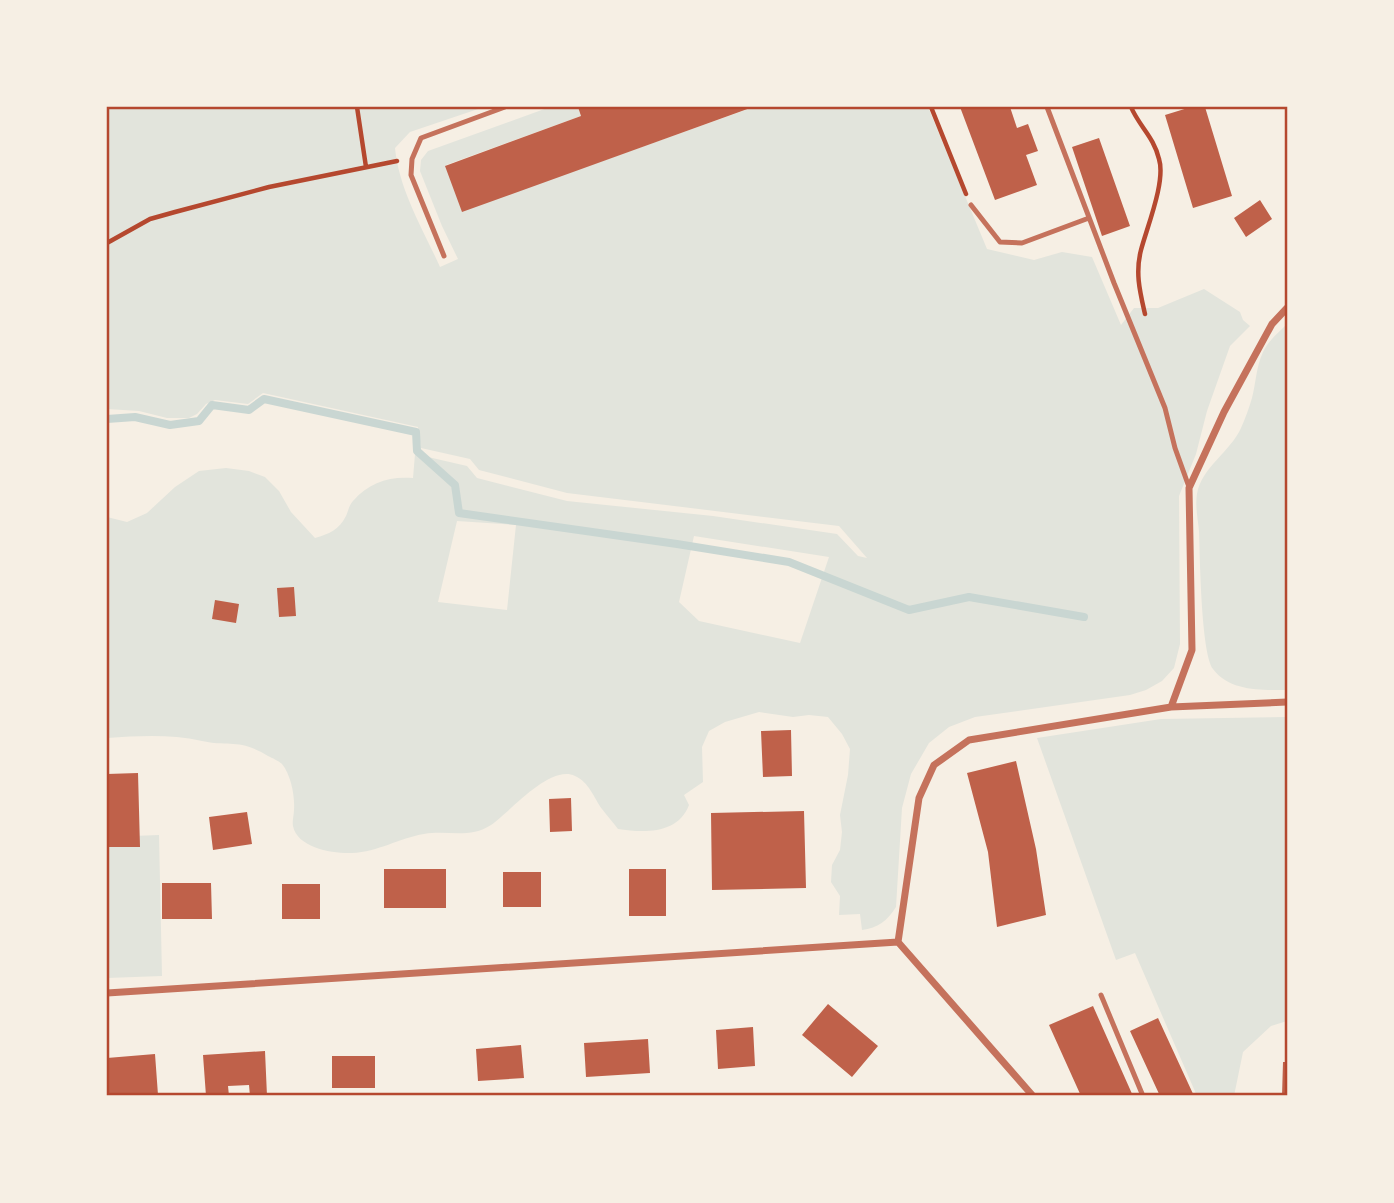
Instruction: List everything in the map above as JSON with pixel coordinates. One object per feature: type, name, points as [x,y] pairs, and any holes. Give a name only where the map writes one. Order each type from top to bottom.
[{"type":"street","points":[[1171,707],[1192,650],[1189,488],[1224,412],[1272,324],[1287,308]]},
{"type":"street","points":[[1033,1096],[898,942],[919,798],[934,765],[969,740],[1171,707],[1287,702]]},
{"type":"street","points":[[107,993],[898,942]]},
{"type":"lane","points":[[444,256],[411,175],[412,159],[421,138],[505,107]]},
{"type":"lane","points":[[1047,107],[1165,408],[1189,488]]},
{"type":"lane","points":[[971,205],[1000,242],[1022,243],[1089,218]]},
{"type":"lane","points":[[1101,995],[1143,1096]]},
{"type":"path","points":[[357,107],[366,167]]},
{"type":"path","points":[[931,107],[971,205]]},
{"type":"path","points":[[1131,107],[1134,116],[1151,136],[1161,162],[1152,216],[1139,261],[1137,280],[1147,321],[1138,341]]},
{"type":"path","points":[[107,243],[150,219],[268,187],[412,159]]},
{"type":"shaded area","points":[[107,107],[484,107],[410,132],[395,148],[401,179],[440,267],[458,259],[420,171],[421,160],[428,151],[550,107],[578,107],[581,116],[446,165],[462,211],[754,107],[928,107],[987,249],[1034,260],[1062,252],[1092,257],[1121,325],[1134,308],[1158,308],[1204,289],[1240,312],[1243,320],[1250,326],[1230,346],[1207,411],[1196,454],[1179,496],[1180,644],[1174,668],[1162,681],[1130,695],[975,717],[949,727],[929,743],[911,774],[902,808],[896,907],[882,923],[862,930],[860,914],[839,915],[840,896],[831,882],[832,865],[840,850],[840,815],[850,749],[828,717],[793,717],[759,712],[725,722],[709,731],[702,747],[703,782],[684,795],[689,805],[684,815],[677,822],[660,829],[618,829],[584,782],[565,774],[542,783],[491,825],[475,832],[424,834],[352,853],[326,851],[301,840],[293,826],[294,798],[288,774],[281,763],[258,750],[242,745],[178,737],[107,738],[107,517],[127,522],[147,513],[175,487],[199,471],[226,468],[249,471],[265,477],[315,538],[337,528],[352,503],[366,489],[388,479],[413,478],[415,454],[467,466],[477,478],[567,501],[713,516],[837,534],[858,556],[867,558],[839,526],[567,493],[479,470],[470,459],[421,448],[418,427],[263,393],[248,404],[215,400],[189,418],[167,418],[139,411],[107,409]],"holes":[[[457,521],[516,525],[507,610],[438,602]],[[694,536],[829,557],[800,643],[699,621],[679,602]]]},
{"type":"shaded area","points":[[1287,324],[1287,690],[1247,688],[1220,677],[1209,659],[1202,603],[1196,499],[1204,476],[1241,428],[1252,398],[1263,352]]},
{"type":"shaded area","points":[[1287,717],[1287,1021],[1271,1026],[1243,1052],[1234,1096],[1197,1096],[1135,953],[1116,960],[1037,738],[1161,719]]},
{"type":"shaded area","points":[[159,835],[162,976],[107,978],[107,837]]},
{"type":"building","points":[[578,107],[753,107],[462,212],[445,166],[581,116]]},
{"type":"building","points":[[960,107],[1010,107],[1017,128],[1028,124],[1038,151],[1026,155],[1037,185],[995,200]]},
{"type":"building","points":[[1191,107],[1205,107],[1232,196],[1193,208],[1165,115]]},
{"type":"building","points":[[1099,138],[1130,226],[1102,236],[1072,147]]},
{"type":"building","points":[[1260,200],[1272,219],[1246,237],[1234,218]]},
{"type":"building","points":[[294,587],[296,616],[279,617],[277,588]]},
{"type":"building","points":[[215,600],[239,604],[236,623],[212,619]]},
{"type":"building","points":[[791,730],[792,776],[763,777],[761,731]]},
{"type":"building","points":[[1016,761],[1036,849],[1046,915],[997,927],[988,852],[967,773]]},
{"type":"building","points":[[138,773],[140,847],[107,847],[107,774]]},
{"type":"building","points":[[571,798],[572,831],[550,832],[549,799]]},
{"type":"building","points":[[804,811],[806,888],[712,890],[711,813]]},
{"type":"building","points":[[247,812],[252,844],[213,850],[209,817]]},
{"type":"building","points":[[384,869],[446,869],[446,908],[384,908]]},
{"type":"building","points":[[629,869],[666,869],[666,916],[629,916]]},
{"type":"building","points":[[503,872],[541,872],[541,907],[503,907]]},
{"type":"building","points":[[162,883],[211,883],[212,919],[162,919]]},
{"type":"building","points":[[282,884],[320,884],[320,919],[282,919]]},
{"type":"building","points":[[828,1004],[878,1046],[852,1077],[802,1035]]},
{"type":"building","points":[[1093,1006],[1133,1096],[1081,1096],[1049,1025]]},
{"type":"building","points":[[1158,1018],[1194,1096],[1160,1096],[1130,1031]]},
{"type":"building","points":[[753,1027],[755,1066],[718,1069],[716,1030]]},
{"type":"building","points":[[648,1039],[650,1073],[586,1077],[584,1043]]},
{"type":"building","points":[[521,1045],[524,1078],[478,1081],[476,1049]]},
{"type":"building","points":[[265,1051],[267,1096],[250,1096],[249,1085],[228,1086],[229,1096],[206,1096],[203,1055]]},
{"type":"building","points":[[155,1054],[158,1095],[109,1096],[107,1058]]},
{"type":"building","points":[[332,1056],[375,1056],[375,1088],[332,1088]]},
{"type":"building","points":[[1283,1062],[1287,1062],[1287,1096],[1282,1096]]},
{"type":"waterway","points":[[107,419],[135,417],[170,425],[199,421],[212,405],[249,410],[264,399],[416,432],[417,451],[455,485],[459,513],[789,562],[909,610],[969,597],[1084,617]]}]
